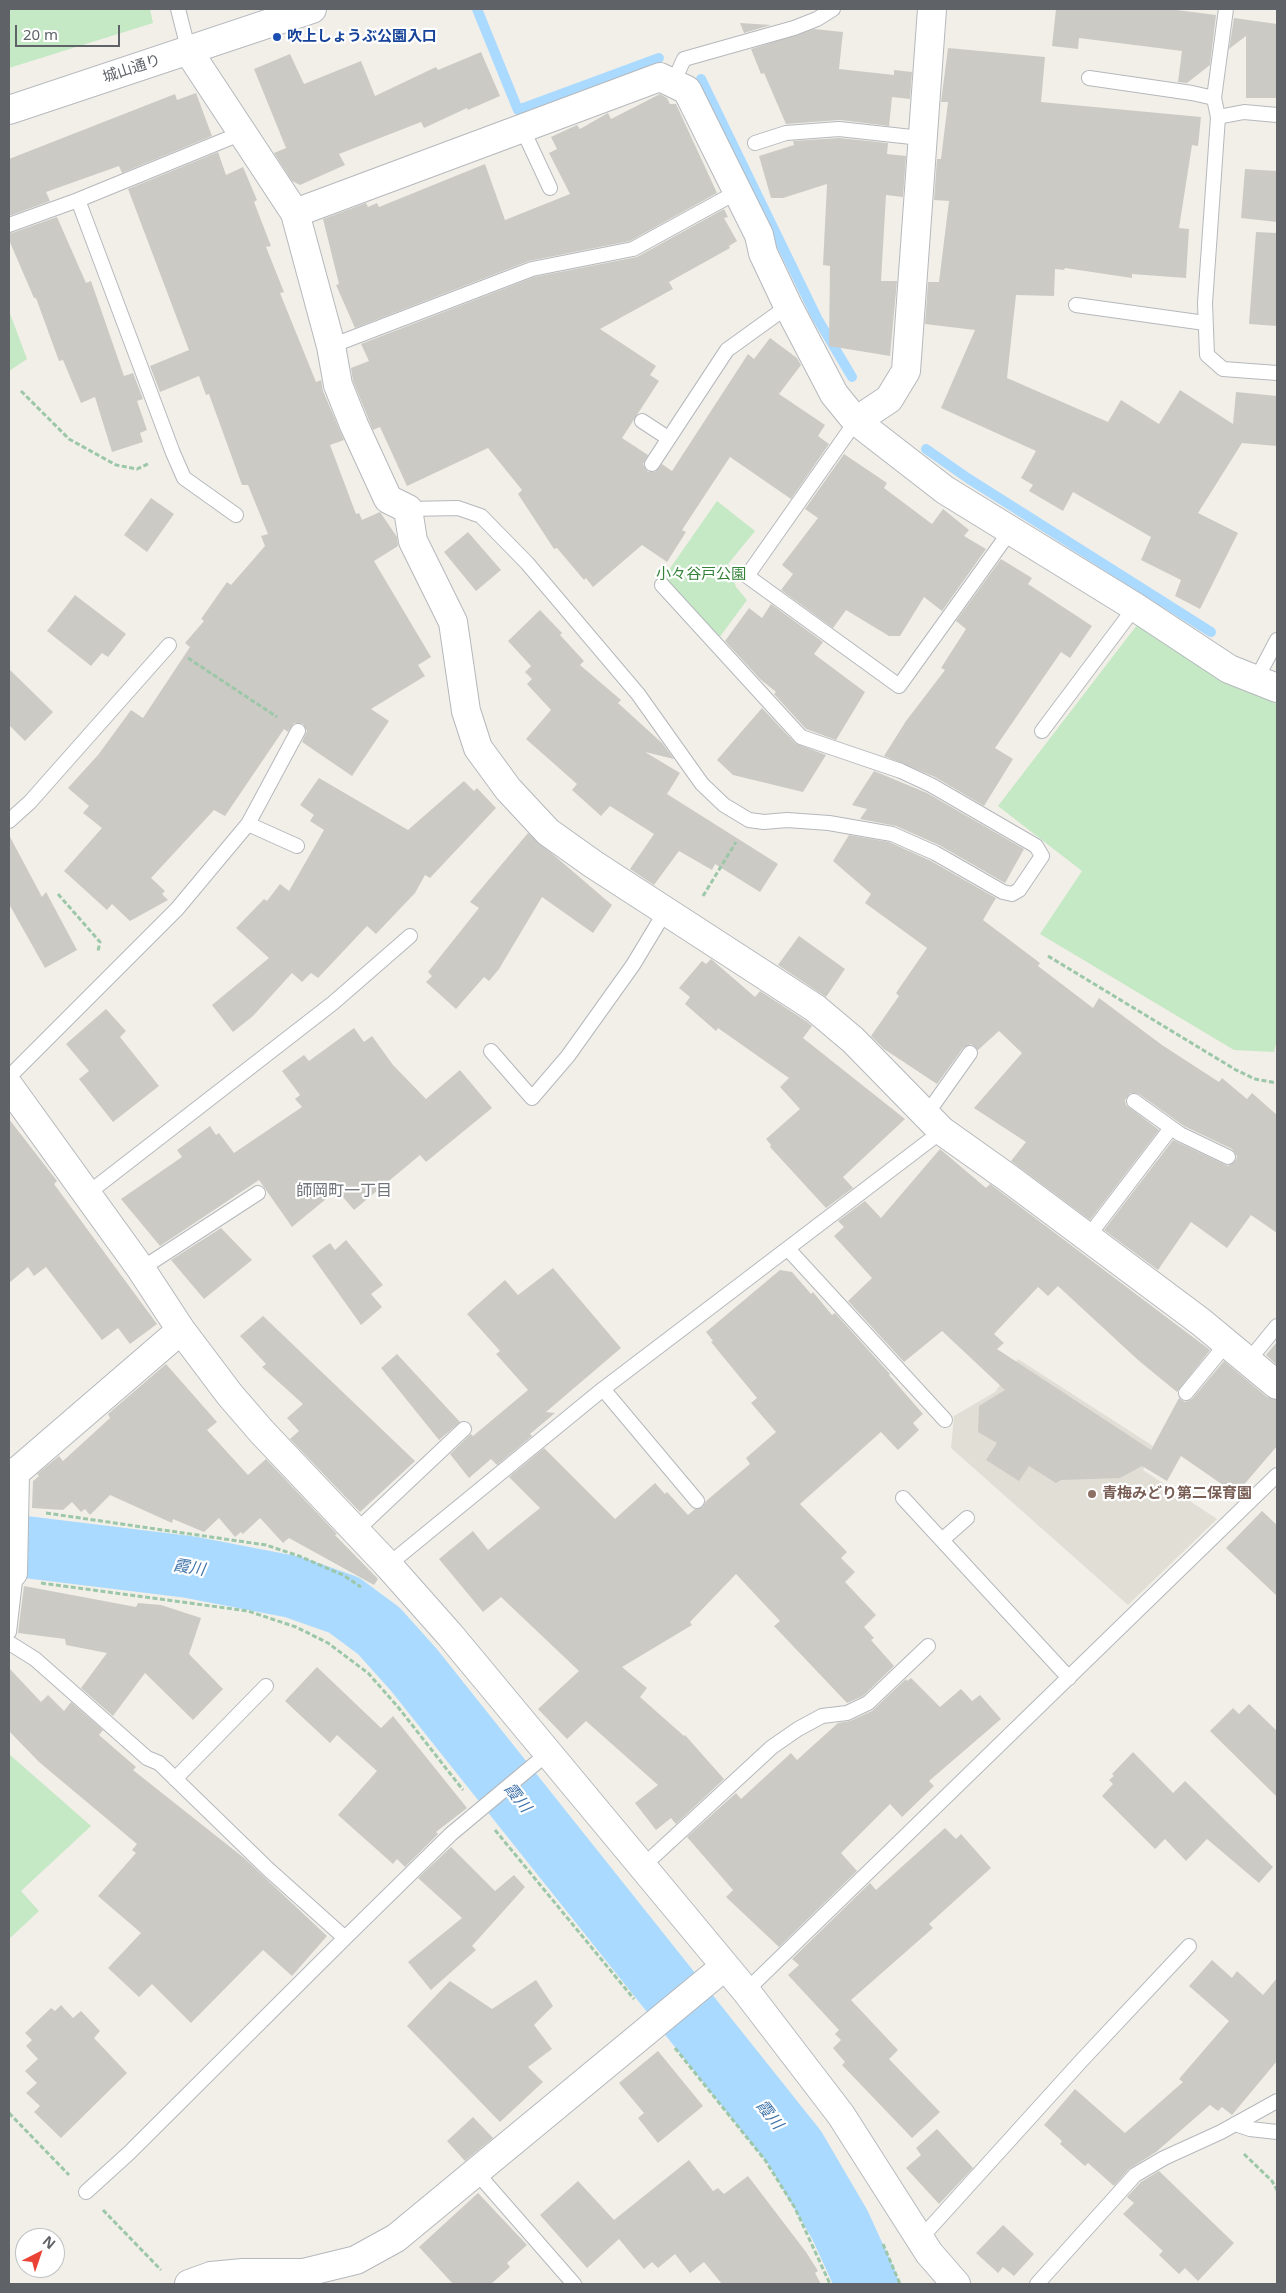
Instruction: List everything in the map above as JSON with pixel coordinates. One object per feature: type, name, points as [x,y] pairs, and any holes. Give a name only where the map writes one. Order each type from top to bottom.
[{"type":"street","name":"城山通り","points":[[9,110],[189,52],[312,9]]},
{"type":"street","points":[[856,421],[889,399],[906,371],[921,138],[932,9]]},
{"type":"street","points":[[189,52],[295,213],[331,346],[338,385],[354,426],[388,499],[408,510],[413,541],[453,622],[466,711],[478,748],[508,788],[548,832],[675,919],[816,1008],[853,1040],[934,1123],[1227,1342],[1277,1385]]},
{"type":"street","points":[[295,213],[660,77],[687,90],[759,235],[763,253],[788,306],[834,394],[856,421],[945,490],[1136,607],[1229,669],[1267,684]]},
{"type":"street","points":[[9,1086],[141,1269],[181,1330],[230,1395],[262,1432],[388,1565],[450,1635],[746,1991],[841,2115],[929,2253],[956,2284]]},
{"type":"street","points":[[14,1577],[12,1472],[181,1330]]},
{"type":"street","points":[[189,2284],[211,2276],[243,2273],[303,2273],[356,2260],[396,2238],[477,2173],[724,1966]]},
{"type":"lane","points":[[178,9],[189,52]]},
{"type":"lane","points":[[672,83],[684,59],[794,28],[817,19],[833,9]]},
{"type":"lane","points":[[1226,9],[1214,98],[1218,117],[1205,303],[1207,355],[1224,369],[1277,373]]},
{"type":"lane","points":[[1089,78],[1157,86],[1214,98]]},
{"type":"lane","points":[[1218,117],[1244,112],[1277,115]]},
{"type":"lane","points":[[522,128],[550,188]]},
{"type":"lane","points":[[755,143],[786,133],[839,129],[921,138]]},
{"type":"lane","points":[[9,225],[78,200],[242,133]]},
{"type":"lane","points":[[331,346],[532,269],[634,248],[737,192]]},
{"type":"lane","points":[[78,200],[184,478],[236,515]]},
{"type":"lane","points":[[1076,305],[1206,322]]},
{"type":"lane","points":[[652,464],[727,350],[788,306]]},
{"type":"lane","points":[[642,420],[668,438]]},
{"type":"lane","points":[[856,421],[747,576],[899,686],[1011,530]]},
{"type":"lane","points":[[408,510],[458,508],[481,516],[527,563],[638,694],[702,784],[724,806],[749,820],[830,823],[892,834],[935,853],[1003,892],[1012,894],[1018,890],[1042,856],[1036,846],[931,785],[901,771],[801,737],[662,585]]},
{"type":"lane","points":[[1042,731],[1136,607]]},
{"type":"lane","points":[[1267,684],[1277,640]]},
{"type":"lane","points":[[9,821],[30,802],[169,645]]},
{"type":"lane","points":[[9,1077],[177,909],[248,824],[298,731]]},
{"type":"lane","points":[[248,824],[296,846]]},
{"type":"lane","points":[[491,1051],[532,1098],[573,1049],[633,965],[675,919]]},
{"type":"lane","points":[[87,1194],[333,1003],[410,936]]},
{"type":"lane","points":[[388,1565],[603,1388],[788,1248],[934,1123],[970,1053]]},
{"type":"lane","points":[[1134,1101],[1171,1128],[1228,1157]]},
{"type":"lane","points":[[1087,1238],[1171,1128]]},
{"type":"lane","points":[[141,1269],[258,1193]]},
{"type":"lane","points":[[788,1248],[945,1420]]},
{"type":"lane","points":[[1249,1360],[1277,1326]]},
{"type":"lane","points":[[1186,1393],[1227,1342]]},
{"type":"lane","points":[[603,1388],[697,1501]]},
{"type":"lane","points":[[356,1531],[464,1429]]},
{"type":"lane","points":[[746,1991],[1277,1475]]},
{"type":"lane","points":[[903,1498],[1069,1678]]},
{"type":"lane","points":[[942,1540],[966,1518]]},
{"type":"lane","points":[[14,1577],[9,1639],[35,1659],[147,1758],[159,1763],[268,1869],[345,1938]]},
{"type":"lane","points":[[642,1867],[772,1747],[798,1729],[822,1716],[846,1713],[868,1703],[928,1646]]},
{"type":"lane","points":[[175,1779],[266,1686]]},
{"type":"lane","points":[[86,2192],[163,2120],[451,1834],[548,1753]]},
{"type":"lane","points":[[920,2239],[1082,2060],[1189,1946]]},
{"type":"lane","points":[[1038,2284],[1135,2175],[1164,2158],[1221,2132],[1277,2101]]},
{"type":"lane","points":[[1235,2124],[1250,2129],[1277,2132]]},
{"type":"lane","points":[[477,2173],[574,2284]]},
{"type":"path","points":[[21,391],[69,439],[116,465],[137,469],[173,453]]},
{"type":"path","points":[[169,645],[298,731]]},
{"type":"path","points":[[675,919],[749,820]]},
{"type":"path","points":[[58,894],[100,942],[90,996]]},
{"type":"path","points":[[1048,956],[1236,1070],[1256,1078],[1277,1083]]},
{"type":"path","points":[[14,1577],[248,1611],[296,1627],[328,1643],[368,1673],[398,1707],[655,2022],[765,2160],[796,2208],[830,2284]]},
{"type":"path","points":[[1221,2132],[1272,2181],[1277,2190]]},
{"type":"shaded area","name":"青梅みどり第二保育園","points":[[1018,1359],[1153,1446],[1143,1470],[1217,1519],[1128,1605],[951,1448],[954,1416],[995,1392]]},
{"type":"green space","points":[[9,9],[150,9],[153,23],[9,68]]},
{"type":"green space","points":[[9,311],[27,359],[9,371]]},
{"type":"green space","name":"小々谷戸公園","points":[[717,501],[755,531],[728,564],[736,587],[747,600],[719,638],[664,577]]},
{"type":"green space","points":[[1137,625],[1233,686],[1277,704],[1277,1039],[1274,1052],[1234,1050],[1040,934],[1082,871],[998,806]]},
{"type":"green space","points":[[9,1754],[91,1826],[21,1891],[39,1911],[9,1939]]},
{"type":"building","points":[[1056,9],[1169,9],[1216,15],[1210,65],[1187,83],[1178,82],[1182,51],[1079,38],[1078,49],[1052,46]]},
{"type":"building","points":[[1234,18],[1277,24],[1277,98],[1246,98],[1246,36],[1229,49]]},
{"type":"building","points":[[740,23],[771,25],[744,33]]},
{"type":"building","points":[[814,29],[843,32],[839,69],[894,75],[894,70],[912,72],[910,99],[892,97],[889,126],[840,120],[786,124],[764,73],[761,74],[751,49]]},
{"type":"building","points":[[948,48],[1045,57],[1041,102],[1201,117],[1198,146],[1192,145],[1179,228],[1189,229],[1186,278],[1132,274],[1132,278],[1065,268],[1064,270],[1055,269],[1054,296],[1016,295],[1007,378],[1108,422],[1121,400],[1159,424],[1180,390],[1233,424],[1236,392],[1277,396],[1277,446],[1242,443],[1198,513],[1238,533],[1200,609],[1175,596],[1181,580],[1141,560],[1151,537],[1073,492],[1063,511],[1029,491],[1033,485],[1021,478],[1036,451],[941,408],[975,330],[925,324],[928,282],[939,282],[949,201],[934,200],[937,159],[941,159],[948,102],[941,102]]},
{"type":"building","points":[[481,52],[500,96],[468,110],[467,108],[424,128],[421,122],[339,154],[345,165],[300,185],[292,181],[274,153],[286,148],[254,69],[290,54],[304,84],[361,61],[375,96],[436,67],[438,70]]},
{"type":"building","points":[[196,93],[212,136],[122,173],[119,166],[46,192],[50,201],[9,216],[9,159],[175,94],[177,100]]},
{"type":"building","points":[[660,94],[667,98],[670,104],[676,104],[717,193],[630,241],[529,261],[355,328],[336,285],[339,284],[323,219],[366,203],[368,207],[377,203],[379,207],[485,164],[505,220],[570,194],[549,153],[557,149],[551,137],[577,125],[580,129],[608,113],[611,119]]},
{"type":"building","points":[[839,138],[888,143],[887,154],[906,156],[903,197],[886,195],[881,281],[897,281],[890,356],[829,346],[830,266],[823,265],[827,184],[783,198],[771,198],[759,156],[794,145],[793,141]]},
{"type":"building","points":[[218,152],[226,175],[243,167],[257,200],[254,202],[271,246],[266,247],[284,292],[280,293],[316,382],[321,380],[323,391],[344,440],[330,445],[356,514],[359,513],[362,520],[380,512],[397,537],[398,546],[374,561],[431,657],[418,665],[425,676],[371,709],[389,721],[352,776],[302,742],[307,731],[303,724],[294,723],[288,732],[284,729],[225,816],[214,810],[151,878],[165,891],[162,894],[168,900],[130,921],[112,904],[107,910],[64,871],[102,828],[83,813],[89,806],[68,788],[98,755],[131,710],[143,718],[190,647],[185,643],[204,621],[201,619],[227,582],[231,585],[265,546],[261,536],[268,534],[248,485],[242,485],[209,394],[206,395],[199,376],[160,392],[150,366],[189,350],[128,189]]},
{"type":"building","points":[[1245,169],[1277,171],[1277,222],[1241,218]]},
{"type":"building","points":[[724,209],[728,217],[724,218],[737,241],[729,246],[730,248],[669,282],[673,289],[600,329],[656,366],[650,375],[659,381],[622,438],[648,455],[643,464],[648,472],[655,472],[662,464],[672,471],[748,354],[754,359],[770,338],[797,358],[801,365],[779,394],[825,425],[818,436],[829,444],[791,499],[730,457],[682,530],[686,532],[667,562],[642,545],[593,587],[586,578],[584,580],[557,548],[554,549],[518,494],[522,490],[488,448],[407,486],[380,427],[373,430],[353,381],[351,368],[369,361],[361,344],[534,277],[637,257]]},
{"type":"building","points":[[57,217],[86,283],[91,281],[124,376],[133,373],[143,399],[137,401],[147,430],[140,433],[143,442],[112,452],[95,397],[81,403],[63,360],[59,361],[36,298],[34,298],[9,240],[9,234]]},
{"type":"building","points":[[1256,232],[1277,233],[1277,326],[1249,324]]},
{"type":"building","points":[[844,454],[887,483],[884,488],[932,524],[943,509],[969,530],[964,536],[986,549],[942,611],[924,597],[900,636],[889,636],[846,610],[833,628],[781,590],[793,574],[782,565],[818,518],[805,509]]},
{"type":"building","points":[[151,498],[174,514],[147,552],[124,535]]},
{"type":"building","points":[[468,532],[501,570],[476,591],[444,552]]},
{"type":"building","points":[[1001,559],[1032,578],[1028,584],[1092,626],[1070,658],[1061,652],[995,748],[1013,759],[984,806],[935,777],[884,756],[906,721],[945,670],[941,668],[966,629],[956,621]]},
{"type":"building","points":[[75,595],[126,634],[108,657],[102,653],[91,666],[47,631]]},
{"type":"building","points":[[771,604],[823,642],[814,654],[865,692],[836,740],[806,729],[774,694],[776,692],[760,679],[725,641],[749,608],[762,618]]},
{"type":"building","points":[[540,610],[562,633],[560,635],[584,661],[580,665],[621,700],[618,703],[662,743],[674,759],[645,752],[680,773],[667,794],[778,864],[760,892],[715,864],[712,870],[679,851],[654,885],[630,869],[654,834],[610,806],[601,816],[572,790],[577,784],[526,739],[551,710],[527,684],[532,679],[525,672],[531,666],[508,641]]},
{"type":"building","points":[[9,669],[53,712],[25,741],[9,725]]},
{"type":"building","points":[[762,708],[795,743],[826,755],[803,792],[733,775],[717,760]]},
{"type":"building","points":[[874,771],[927,793],[1024,849],[1005,883],[939,845],[896,826],[860,819],[867,809],[852,805]]},
{"type":"building","points":[[319,778],[408,830],[464,781],[474,791],[477,788],[496,808],[430,878],[425,875],[415,893],[376,934],[367,926],[318,978],[311,973],[302,982],[292,973],[253,1016],[233,1032],[212,1005],[269,958],[236,928],[264,899],[267,901],[280,884],[289,891],[324,830],[310,821],[314,815],[300,805]]},
{"type":"building","points":[[528,833],[612,905],[593,933],[542,897],[499,969],[489,981],[484,977],[456,1009],[426,982],[432,976],[428,972],[479,908],[470,902]]},
{"type":"building","points":[[9,835],[42,897],[46,892],[77,950],[45,968],[9,904]]},
{"type":"building","points":[[849,835],[889,842],[931,861],[996,898],[983,920],[1040,963],[1038,966],[1093,1008],[1099,998],[1162,1045],[1219,1082],[1222,1078],[1247,1099],[1252,1093],[1277,1115],[1277,1233],[1251,1215],[1227,1248],[1191,1222],[1158,1270],[1104,1230],[1173,1140],[1228,1166],[1236,1160],[1237,1156],[1232,1149],[1184,1126],[1139,1094],[1130,1093],[1125,1100],[1126,1105],[1159,1130],[1090,1220],[1011,1161],[1026,1142],[974,1108],[1022,1053],[999,1031],[978,1050],[971,1044],[963,1048],[937,1084],[884,1049],[871,1036],[899,996],[896,993],[927,948],[865,903],[871,894],[833,861]]},
{"type":"building","points":[[799,936],[845,969],[826,997],[778,965]]},
{"type":"building","points":[[711,959],[755,997],[760,991],[806,1021],[812,1026],[803,1038],[905,1119],[843,1177],[853,1188],[826,1208],[770,1147],[771,1145],[766,1139],[800,1109],[780,1087],[789,1078],[718,1028],[716,1031],[685,1004],[690,997],[679,988],[702,961],[706,964]]},
{"type":"building","points":[[106,1009],[126,1031],[120,1037],[159,1086],[113,1122],[79,1079],[89,1071],[66,1044]]},
{"type":"building","points":[[354,1028],[364,1042],[372,1036],[393,1065],[426,1099],[460,1070],[492,1108],[426,1162],[420,1155],[354,1210],[337,1190],[292,1227],[259,1180],[160,1246],[121,1199],[182,1157],[177,1150],[210,1126],[216,1135],[219,1133],[234,1153],[302,1107],[295,1099],[300,1095],[282,1071],[304,1055],[309,1061]]},
{"type":"building","points":[[9,1119],[57,1181],[54,1184],[157,1324],[130,1344],[118,1328],[102,1340],[46,1267],[34,1276],[28,1267],[9,1283]]},
{"type":"building","points":[[940,1149],[986,1188],[990,1184],[1210,1350],[1177,1392],[1138,1360],[1058,1286],[1048,1296],[1038,1287],[994,1334],[1004,1343],[997,1349],[1151,1450],[1179,1398],[1185,1402],[1192,1399],[1224,1361],[1267,1397],[1277,1400],[1277,1446],[1236,1494],[1181,1456],[1167,1481],[1142,1466],[1120,1478],[1061,1480],[1056,1483],[1029,1466],[1019,1481],[986,1460],[997,1443],[978,1432],[979,1406],[1005,1390],[942,1331],[904,1362],[848,1301],[872,1278],[834,1236],[844,1227],[838,1221],[865,1201],[881,1218]]},
{"type":"building","points":[[221,1228],[252,1260],[204,1299],[171,1260]]},
{"type":"building","points":[[346,1240],[383,1285],[371,1294],[382,1307],[361,1325],[312,1256],[330,1243],[335,1250]]},
{"type":"building","points":[[553,1268],[621,1348],[546,1412],[555,1413],[530,1434],[532,1436],[497,1465],[491,1459],[469,1478],[450,1454],[471,1434],[473,1436],[528,1390],[496,1354],[500,1351],[467,1314],[505,1280],[518,1295]]},
{"type":"building","points":[[780,1270],[792,1272],[811,1294],[813,1292],[832,1315],[835,1313],[923,1414],[913,1423],[919,1430],[898,1450],[881,1432],[800,1504],[847,1552],[841,1558],[855,1572],[845,1582],[876,1615],[864,1627],[874,1638],[871,1640],[894,1666],[863,1696],[847,1703],[774,1626],[780,1621],[736,1574],[690,1622],[692,1625],[622,1667],[647,1688],[640,1697],[685,1735],[724,1779],[676,1824],[671,1818],[656,1830],[635,1803],[658,1785],[586,1721],[567,1739],[538,1709],[579,1671],[501,1597],[483,1612],[439,1559],[473,1531],[488,1550],[540,1508],[509,1477],[544,1448],[615,1519],[655,1483],[665,1494],[667,1492],[688,1515],[695,1509],[703,1507],[706,1501],[750,1464],[746,1458],[776,1432],[751,1403],[757,1398],[711,1342],[713,1341],[706,1332]]},
{"type":"building","points":[[263,1316],[415,1461],[360,1512],[290,1439],[299,1431],[287,1418],[303,1404],[262,1367],[266,1364],[240,1336]]},
{"type":"building","points":[[1277,1342],[1277,1365],[1266,1355]]},
{"type":"building","points":[[397,1354],[460,1422],[439,1440],[381,1368]]},
{"type":"building","points":[[166,1364],[217,1422],[207,1430],[248,1475],[266,1459],[378,1579],[374,1585],[289,1538],[283,1543],[260,1518],[243,1534],[241,1532],[235,1537],[219,1518],[204,1532],[173,1519],[172,1523],[110,1495],[90,1515],[85,1509],[81,1512],[72,1502],[63,1510],[32,1508],[33,1481],[39,1476],[37,1474],[59,1456],[63,1461],[110,1418],[108,1414]]},
{"type":"building","points":[[1262,1511],[1277,1525],[1277,1596],[1226,1548]]},
{"type":"building","points":[[24,1586],[136,1607],[138,1603],[161,1605],[201,1618],[189,1654],[223,1689],[193,1720],[145,1673],[113,1716],[81,1688],[107,1653],[66,1645],[65,1639],[18,1633]]},
{"type":"building","points":[[317,1667],[381,1728],[393,1716],[467,1808],[436,1832],[438,1834],[405,1867],[397,1859],[393,1864],[338,1815],[377,1771],[337,1735],[330,1743],[285,1701]]},
{"type":"building","points":[[9,1668],[41,1702],[48,1695],[64,1711],[71,1702],[103,1730],[99,1735],[136,1767],[133,1770],[244,1858],[327,1936],[292,1976],[263,1950],[191,2023],[152,1984],[139,1997],[108,1968],[141,1933],[98,1896],[136,1853],[132,1850],[137,1844],[39,1762],[9,1731]]},
{"type":"building","points":[[911,1678],[940,1707],[961,1689],[972,1701],[980,1695],[1001,1719],[929,1781],[934,1786],[902,1817],[890,1804],[841,1853],[857,1871],[779,1947],[726,1897],[733,1890],[687,1837],[736,1793],[741,1799],[791,1753],[797,1760],[838,1723],[850,1721],[872,1711],[906,1679],[907,1681]]},
{"type":"building","points":[[1249,1704],[1277,1731],[1277,1797],[1210,1731],[1233,1708],[1239,1714]]},
{"type":"building","points":[[1133,1752],[1173,1793],[1185,1781],[1273,1867],[1259,1883],[1207,1839],[1186,1861],[1165,1839],[1155,1849],[1102,1796],[1113,1784],[1109,1780],[1114,1776],[1112,1774]]},
{"type":"building","points":[[945,1828],[956,1839],[961,1834],[991,1868],[929,1924],[933,1928],[851,2000],[898,2050],[889,2059],[940,2112],[912,2138],[842,2065],[845,2062],[833,2048],[841,2040],[835,2034],[839,2030],[788,1975],[799,1965],[792,1959],[870,1883],[876,1890]]},
{"type":"building","points":[[451,1847],[495,1891],[514,1875],[525,1887],[472,1946],[476,1950],[431,1990],[408,1962],[462,1918],[418,1878]]},
{"type":"building","points":[[1212,1960],[1232,1978],[1237,1971],[1263,1995],[1277,1978],[1277,2061],[1232,2115],[1222,2107],[1218,2111],[1210,2105],[1156,2152],[1129,2169],[1114,2186],[1088,2163],[1085,2166],[1060,2144],[1062,2141],[1044,2125],[1075,2089],[1125,2133],[1183,2082],[1179,2079],[1229,2021],[1189,1986]]},
{"type":"building","points":[[536,1980],[553,2006],[534,2025],[552,2049],[528,2067],[543,2082],[500,2122],[407,2026],[450,1981],[492,2009]]},
{"type":"building","points":[[61,2005],[73,2018],[81,2011],[100,2031],[94,2038],[127,2073],[61,2138],[34,2112],[40,2106],[26,2093],[37,2083],[25,2071],[38,2059],[26,2046],[32,2040],[25,2033],[51,2008],[55,2011]]},
{"type":"building","points":[[658,2051],[703,2106],[658,2143],[638,2118],[644,2113],[619,2083]]},
{"type":"building","points":[[473,2117],[493,2138],[465,2161],[447,2141]]},
{"type":"building","points":[[937,2129],[973,2168],[939,2204],[906,2168],[921,2155],[916,2148]]},
{"type":"building","points":[[689,2160],[713,2191],[718,2188],[724,2194],[748,2176],[806,2252],[818,2271],[815,2273],[821,2284],[722,2284],[704,2262],[690,2273],[675,2254],[658,2268],[652,2262],[644,2269],[619,2239],[587,2268],[540,2215],[578,2181],[614,2220]]},
{"type":"building","points":[[1159,2171],[1234,2243],[1198,2281],[1185,2268],[1179,2274],[1159,2255],[1163,2251],[1123,2214],[1134,2203],[1127,2197],[1141,2182]]},
{"type":"building","points":[[478,2193],[527,2245],[507,2263],[510,2267],[491,2284],[453,2284],[419,2247]]},
{"type":"building","points":[[1003,2225],[1034,2254],[1014,2276],[1003,2267],[998,2273],[976,2253]]},
{"type":"waterway","points":[[477,9],[518,110],[659,58]]},
{"type":"waterway","points":[[701,79],[817,318],[852,377]]},
{"type":"waterway","points":[[926,449],[969,479],[1211,632]]},
{"type":"waterway","name":"霞川","points":[[9,1545],[189,1567],[293,1587],[344,1605],[379,1631],[414,1670],[795,2148],[840,2225],[867,2284]]},
{"type":"place","name":"吹上しょうぶ公園入口","points":[[277,37]]},
{"type":"place","name":"青梅みどり第二保育園","points":[[1092,1494]]},
{"type":"district","name":"師岡町一丁目","points":[[344,1191]]}]
